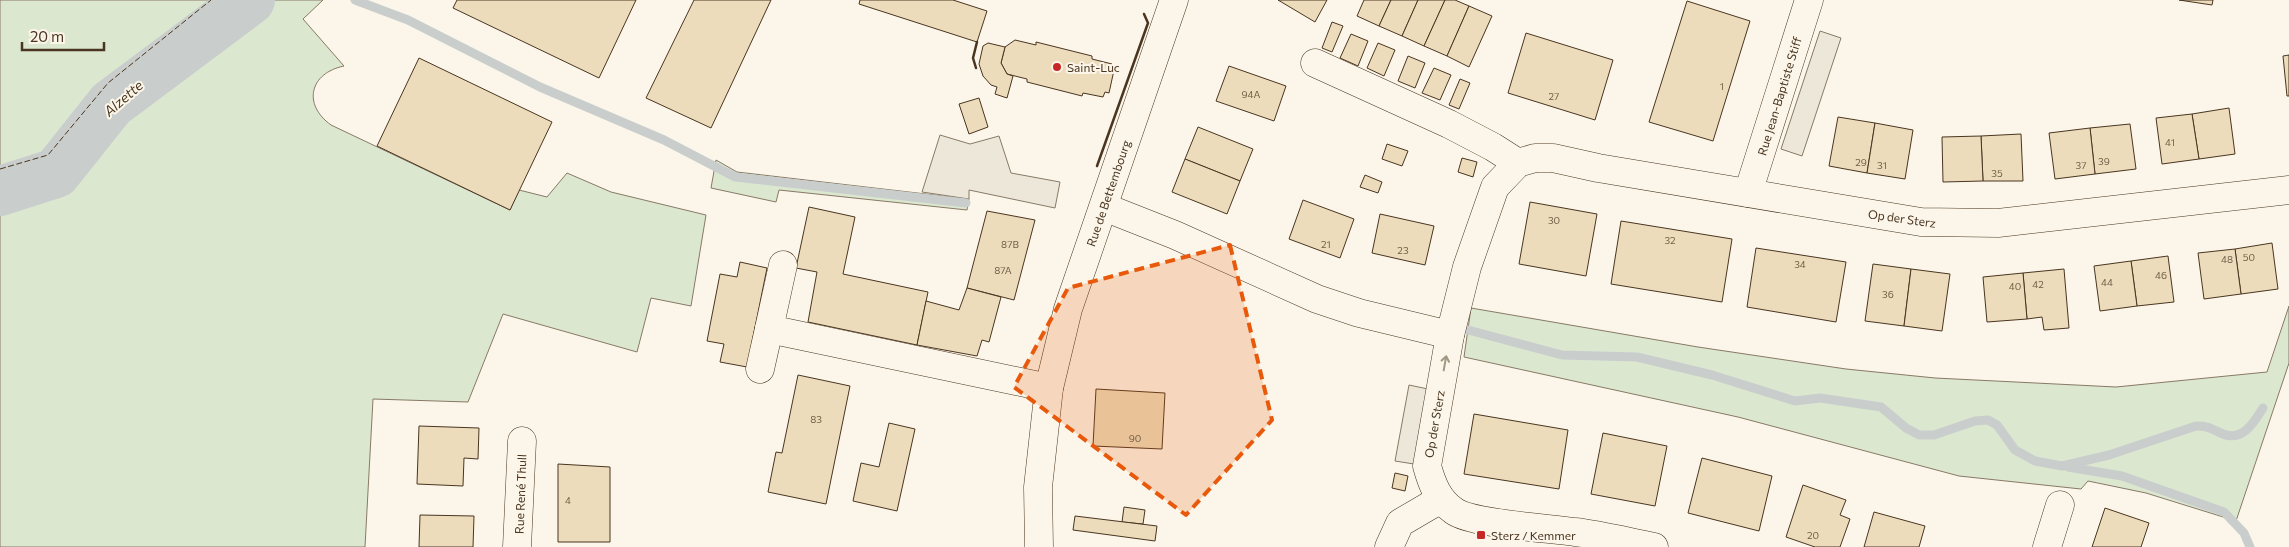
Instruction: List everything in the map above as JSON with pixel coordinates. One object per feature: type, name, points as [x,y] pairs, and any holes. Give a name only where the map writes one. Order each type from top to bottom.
[{"type":"street","name":"Rue de Bettembourg","points":[[1039,547],[1038,487],[1049,388],[1068,309],[1174,0]]},
{"type":"street","name":"Rue Jean-Baptiste Stiff","points":[[1748,193],[1809,0]]},
{"type":"street","points":[[1315,63],[1449,124],[1493,146],[1518,163]]},
{"type":"street","name":"Op der Sterz","points":[[1654,547],[1576,532],[1474,519],[1454,512],[1441,499],[1432,485],[1427,466],[1450,335],[1467,268],[1495,187],[1518,163],[1535,158],[1553,158],[1598,168],[1921,222],[1960,224],[1998,224],[2289,190]]},
{"type":"street","points":[[1104,207],[1175,235],[1317,299],[1360,313],[1450,335]]},
{"type":"street","points":[[760,369],[783,265]]},
{"type":"street","points":[[769,329],[1049,388]]},
{"type":"street","name":"Rue René Thull","points":[[517,547],[522,441]]},
{"type":"street","points":[[1389,547],[1400,523],[1441,499]]},
{"type":"street","points":[[2048,547],[2060,505]]},
{"type":"highlighted area","points":[[1230,245],[1272,420],[1186,515],[1014,387],[1068,288]]},
{"type":"green space","points":[[0,0],[323,0],[303,19],[344,66],[324,75],[317,82],[314,90],[313,99],[316,108],[331,125],[510,210],[519,190],[547,197],[567,173],[611,192],[706,215],[691,306],[651,298],[637,352],[503,314],[468,402],[373,399],[365,547],[0,547]]},
{"type":"green space","points":[[716,160],[737,172],[969,199],[967,210],[779,190],[776,202],[711,188]]},
{"type":"green space","points":[[2289,306],[2289,363],[2236,521],[2146,493],[2088,481],[2081,489],[1959,476],[1738,417],[1464,357],[1471,308],[1698,347],[1846,369],[1935,378],[2116,387],[2267,372]]},
{"type":"shaded area","points":[[1820,31],[1841,38],[1802,156],[1781,149]]},
{"type":"shaded area","points":[[940,135],[970,144],[999,136],[1011,173],[1060,182],[1055,208],[969,190],[969,199],[922,192]]},
{"type":"shaded area","points":[[1409,385],[1428,389],[1414,464],[1395,461]]},
{"type":"building","points":[[457,0],[636,0],[599,78],[453,8]]},
{"type":"building","points":[[694,0],[771,0],[711,128],[646,98]]},
{"type":"building","points":[[860,0],[953,0],[987,11],[977,42],[859,4]]},
{"type":"building","points":[[1278,0],[1327,0],[1315,22]]},
{"type":"building","points":[[1364,0],[1391,0],[1379,26],[1357,16]]},
{"type":"building","points":[[1391,0],[1418,0],[1402,36],[1379,26]]},
{"type":"building","points":[[1418,0],[1445,0],[1424,46],[1402,36]]},
{"type":"building","points":[[1445,0],[1455,0],[1469,6],[1447,56],[1424,46]]},
{"type":"building","points":[[2179,0],[2213,0],[2212,5]]},
{"type":"building","points":[[1687,1],[1750,21],[1713,141],[1649,122]]},
{"type":"building","points":[[1469,6],[1492,16],[1469,67],[1447,56]]},
{"type":"building","points":[[1332,22],[1343,26],[1332,52],[1322,48]]},
{"type":"building","points":[[1526,33],[1613,60],[1595,120],[1508,93]]},
{"type":"building","points":[[1351,34],[1368,41],[1358,66],[1340,58]]},
{"type":"building","name":"Saint-Luc","points":[[1015,40],[1036,45],[1036,42],[1092,56],[1092,59],[1112,64],[1110,69],[1114,70],[1109,93],[1105,92],[1103,97],[1083,93],[1082,96],[1027,82],[1027,79],[1007,74],[1001,63],[1005,47]]},
{"type":"building","points":[[988,43],[1005,47],[1001,63],[1007,74],[1013,76],[1007,98],[995,94],[997,87],[991,85],[983,76],[979,64],[983,46]]},
{"type":"building","points":[[1378,43],[1395,50],[1384,76],[1367,68]]},
{"type":"building","points":[[2289,55],[2289,96],[2287,96],[2283,56]]},
{"type":"building","points":[[1408,56],[1425,63],[1415,88],[1398,81]]},
{"type":"building","points":[[419,58],[552,122],[510,210],[377,146]]},
{"type":"building","points":[[1229,66],[1286,86],[1274,121],[1216,101]]},
{"type":"building","points":[[1434,68],[1451,75],[1440,100],[1422,93]]},
{"type":"building","points":[[1460,79],[1470,83],[1459,109],[1449,105]]},
{"type":"building","points":[[979,98],[988,127],[969,134],[959,104]]},
{"type":"building","points":[[2229,108],[2235,154],[2199,159],[2192,114]]},
{"type":"building","points":[[2192,114],[2199,159],[2162,164],[2156,118]]},
{"type":"building","points":[[1838,117],[1875,123],[1867,173],[1829,166]]},
{"type":"building","points":[[1875,123],[1913,130],[1905,179],[1867,173]]},
{"type":"building","points":[[2130,124],[2136,169],[2095,174],[2090,128]]},
{"type":"building","points":[[1198,127],[1253,149],[1240,181],[1185,159]]},
{"type":"building","points":[[2090,128],[2095,174],[2055,179],[2049,133]]},
{"type":"building","points":[[2021,134],[2023,181],[1983,181],[1981,136]]},
{"type":"building","points":[[1981,136],[1983,181],[1943,182],[1942,137]]},
{"type":"building","points":[[1387,144],[1408,151],[1402,166],[1382,159]]},
{"type":"building","points":[[1462,158],[1477,162],[1473,177],[1458,172]]},
{"type":"building","points":[[1185,159],[1240,181],[1227,214],[1172,192]]},
{"type":"building","points":[[1365,175],[1382,182],[1378,193],[1360,187]]},
{"type":"building","points":[[1303,200],[1354,219],[1340,258],[1289,239]]},
{"type":"building","points":[[1530,202],[1597,214],[1586,276],[1519,264]]},
{"type":"building","points":[[809,207],[855,217],[843,274],[928,292],[917,345],[808,322],[817,272],[796,268]]},
{"type":"building","points":[[987,211],[1035,220],[1014,300],[967,288]]},
{"type":"building","points":[[1380,214],[1434,226],[1425,265],[1372,253]]},
{"type":"building","points":[[1621,221],[1732,239],[1722,302],[1611,284]]},
{"type":"building","points":[[2272,243],[2278,289],[2241,294],[2235,249]]},
{"type":"building","points":[[1756,248],[1846,262],[1836,322],[1747,307]]},
{"type":"building","points":[[2235,249],[2241,294],[2204,299],[2198,253]]},
{"type":"building","points":[[2168,256],[2174,302],[2137,306],[2131,261]]},
{"type":"building","points":[[2131,261],[2137,306],[2100,311],[2094,266]]},
{"type":"building","points":[[740,262],[767,268],[747,367],[720,362],[724,344],[707,341],[720,274],[737,277]]},
{"type":"building","points":[[1873,264],[1911,269],[1904,326],[1865,321]]},
{"type":"building","points":[[1911,269],[1950,274],[1942,331],[1904,326]]},
{"type":"building","points":[[2064,269],[2069,328],[2044,330],[2042,317],[2027,319],[2023,273]]},
{"type":"building","points":[[2023,273],[2027,319],[1987,322],[1983,277]]},
{"type":"building","points":[[967,288],[1001,297],[989,342],[982,340],[977,356],[917,345],[926,301],[959,310]]},
{"type":"building","points":[[798,375],[850,386],[826,504],[768,492],[776,452],[782,453]]},
{"type":"building","points":[[1096,389],[1165,393],[1162,449],[1093,446]]},
{"type":"building","points":[[1474,414],[1568,430],[1559,489],[1464,474]]},
{"type":"building","points":[[889,423],[915,429],[897,511],[853,501],[861,463],[879,467]]},
{"type":"building","points":[[419,426],[479,428],[478,459],[464,458],[463,486],[417,484]]},
{"type":"building","points":[[1603,433],[1667,446],[1655,506],[1591,494]]},
{"type":"building","points":[[1702,458],[1772,476],[1759,531],[1688,513]]},
{"type":"building","points":[[558,464],[610,467],[610,542],[558,542]]},
{"type":"building","points":[[1395,473],[1408,476],[1405,491],[1392,488]]},
{"type":"building","points":[[1803,485],[1846,500],[1840,515],[1850,519],[1840,547],[1815,547],[1786,537]]},
{"type":"building","points":[[1124,507],[1145,510],[1143,524],[1122,522]]},
{"type":"building","points":[[2105,508],[2149,523],[2141,547],[2092,547]]},
{"type":"building","points":[[1874,512],[1925,526],[1919,547],[1864,547]]},
{"type":"building","points":[[420,515],[474,516],[473,547],[419,547]]},
{"type":"building","points":[[1075,516],[1157,526],[1155,541],[1073,530]]},
{"type":"waterway","name":"Alzette","points":[[0,191],[56,173],[111,104],[250,0]]},
{"type":"waterway","points":[[355,0],[408,20],[540,87],[664,140],[735,177],[966,203]]},
{"type":"waterway","points":[[1468,330],[1562,355],[1637,357],[1712,375],[1795,401],[1820,398],[1881,407],[1906,428],[1919,435],[1934,435],[1975,421],[1988,420],[1997,425],[2015,450],[2035,461],[2062,466],[2109,455],[2196,426],[2207,427],[2230,436],[2236,435],[2247,429],[2263,408]]},
{"type":"waterway","points":[[2068,467],[2122,476],[2224,512],[2244,533],[2250,547]]},
{"type":"fence","points":[[0,169],[48,155],[108,83],[211,0]]},
{"type":"wall","points":[[1097,166],[1148,23],[1144,14]]},
{"type":"wall","points":[[976,68],[973,58],[977,42]]},
{"type":"place","name":"Saint-Luc","points":[[1057,67]]},
{"type":"place","name":"Sterz / Kemmer","points":[[1481,535]]}]
